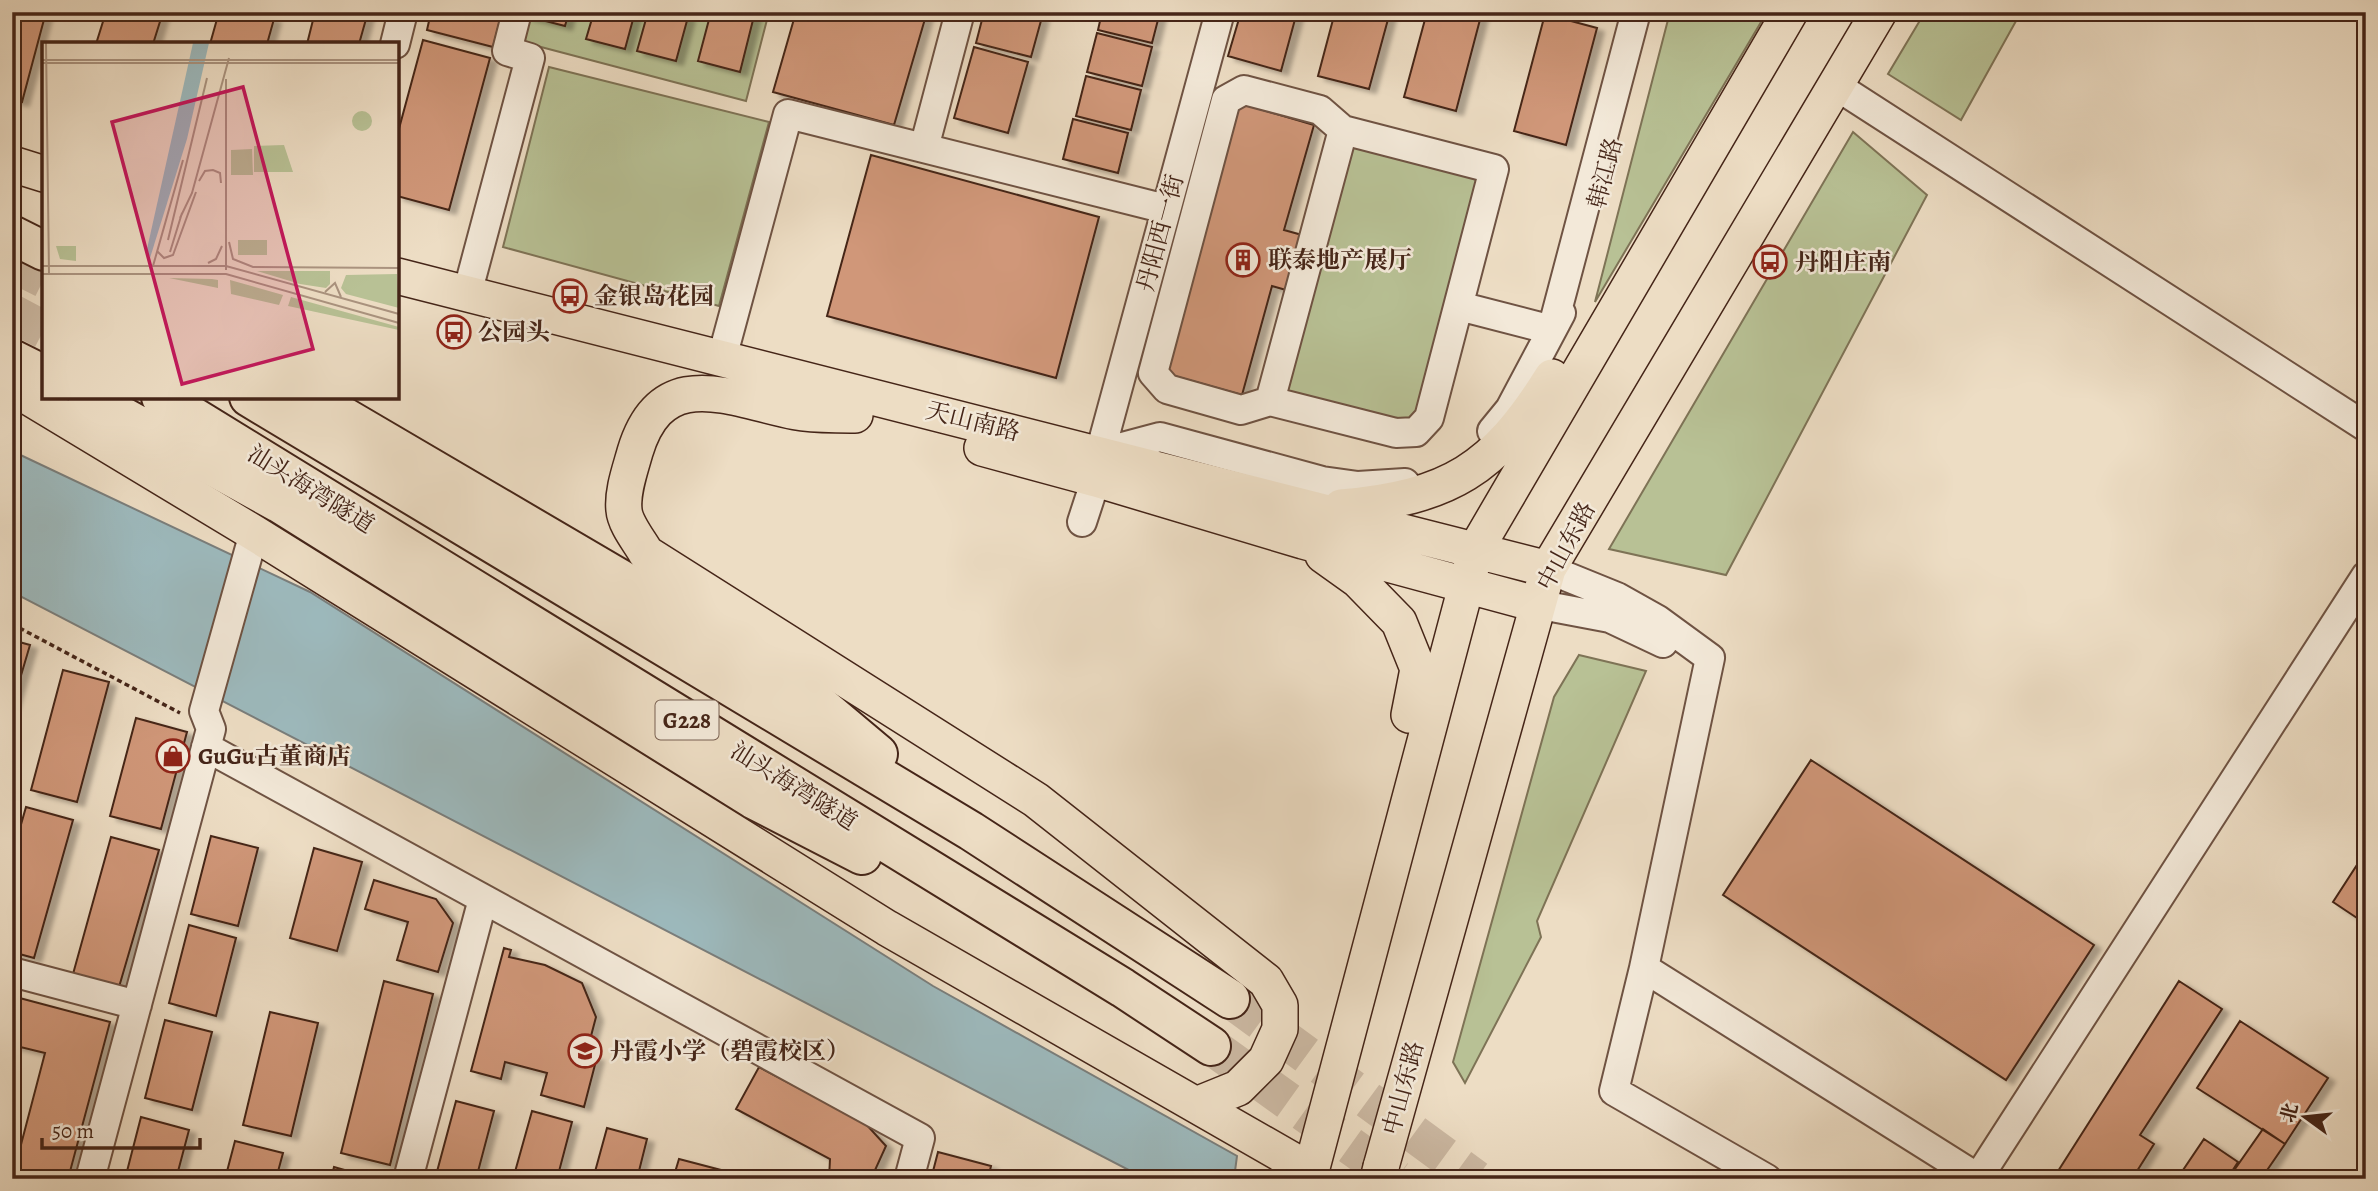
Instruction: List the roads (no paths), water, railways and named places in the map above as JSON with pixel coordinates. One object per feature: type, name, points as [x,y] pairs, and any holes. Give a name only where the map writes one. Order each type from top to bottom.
[{"type":"highway","points":[[12,235],[42,250]]},
{"type":"highway","points":[[12,359],[42,374]]},
{"type":"highway","points":[[91,399],[279,503],[753,799],[1123,988]]},
{"type":"highway","name":"汕头海湾隧道","points":[[164,399],[1123,988],[1211,1046]]},
{"type":"highway","name":"汕头海湾隧道","points":[[252,399],[971,831],[1230,999]]},
{"type":"highway","points":[[313,399],[784,675],[971,831]]},
{"type":"main road","points":[[12,387],[252,542],[887,928],[1196,1105],[1310,1175],[1476,549],[1790,12]]},
{"type":"main road","name":"中山东路","points":[[1380,1173],[1536,604],[1548,569],[1879,12]]},
{"type":"main road","points":[[12,164],[42,173]]},
{"type":"main road","name":"天山南路","points":[[399,277],[722,358],[1098,466],[1303,541],[1536,604]]},
{"type":"main road","name":"天山南路","points":[[399,294],[855,415],[1310,507],[1548,569]]},
{"type":"main road","points":[[1310,507],[1342,507],[1398,500],[1430,491],[1465,474],[1498,451],[1529,415],[1577,338],[1617,311]]},
{"type":"main road","points":[[855,415],[800,413],[703,391],[679,395],[666,401],[649,421],[628,476],[624,512],[646,553],[1037,800],[1266,981],[1280,1005],[1280,1029],[1266,1060],[1238,1088],[1196,1105]]},
{"type":"main road","points":[[1303,541],[1359,580],[1399,622],[1418,669],[1405,736],[1415,778]]},
{"type":"street","points":[[396,42],[403,12]]},
{"type":"street","points":[[467,294],[530,58],[507,51],[517,12]]},
{"type":"street","points":[[923,148],[960,12]]},
{"type":"street","name":"丹阳西一街","points":[[1082,522],[1220,12]]},
{"type":"street","name":"韩江路","points":[[1552,330],[1636,12]]},
{"type":"street","name":"韩江路","points":[[1552,330],[1572,293],[1648,12]]},
{"type":"street","points":[[1836,85],[2366,427]]},
{"type":"street","points":[[1244,90],[1320,110],[1343,130],[1494,169],[1459,306],[1429,418],[1416,432],[1396,433],[1270,401],[1241,410],[1167,389],[1153,373],[1226,100],[1244,90]]},
{"type":"street","points":[[722,358],[788,114],[1167,209]]},
{"type":"street","points":[[1270,401],[1343,130]]},
{"type":"street","points":[[1098,466],[1160,438],[1322,481],[1395,486],[1435,475],[1476,449],[1510,409],[1552,330],[1459,306]]},
{"type":"street","points":[[90,1179],[137,1005],[252,542]]},
{"type":"street","points":[[1548,569],[1617,597],[1658,620],[1710,657],[1644,968],[1614,1091],[1767,1179]]},
{"type":"street","points":[[1644,968],[1979,1178],[2366,576]]},
{"type":"street","points":[[1536,604],[1610,618],[1654,637],[1707,674]]},
{"type":"street","points":[[207,729],[483,899],[920,1138],[909,1179]]},
{"type":"street","points":[[408,1179],[483,899]]},
{"type":"street","points":[[12,972],[137,1005]]},
{"type":"water","points":[[12,451],[310,592],[933,986],[1237,1156],[1234,1179],[1146,1179],[12,592]]},
{"type":"tunnel","points":[[12,263],[42,278]]},
{"type":"tunnel","points":[[12,313],[42,329]]},
{"type":"tunnel","points":[[1230,999],[1476,1179]]},
{"type":"tunnel","points":[[1211,1046],[1397,1179]]},
{"type":"place","name":"联泰地产展厅","points":[[1243,260]]},
{"type":"place","name":"丹阳庄南","points":[[1770,262]]},
{"type":"place","name":"金银岛花园","points":[[570,296]]},
{"type":"place","name":"公园头","points":[[454,332]]},
{"type":"place","name":"GuGu古董商店","points":[[173,756]]},
{"type":"place","name":"丹霞小学（碧霞校区）","points":[[585,1051]]}]
